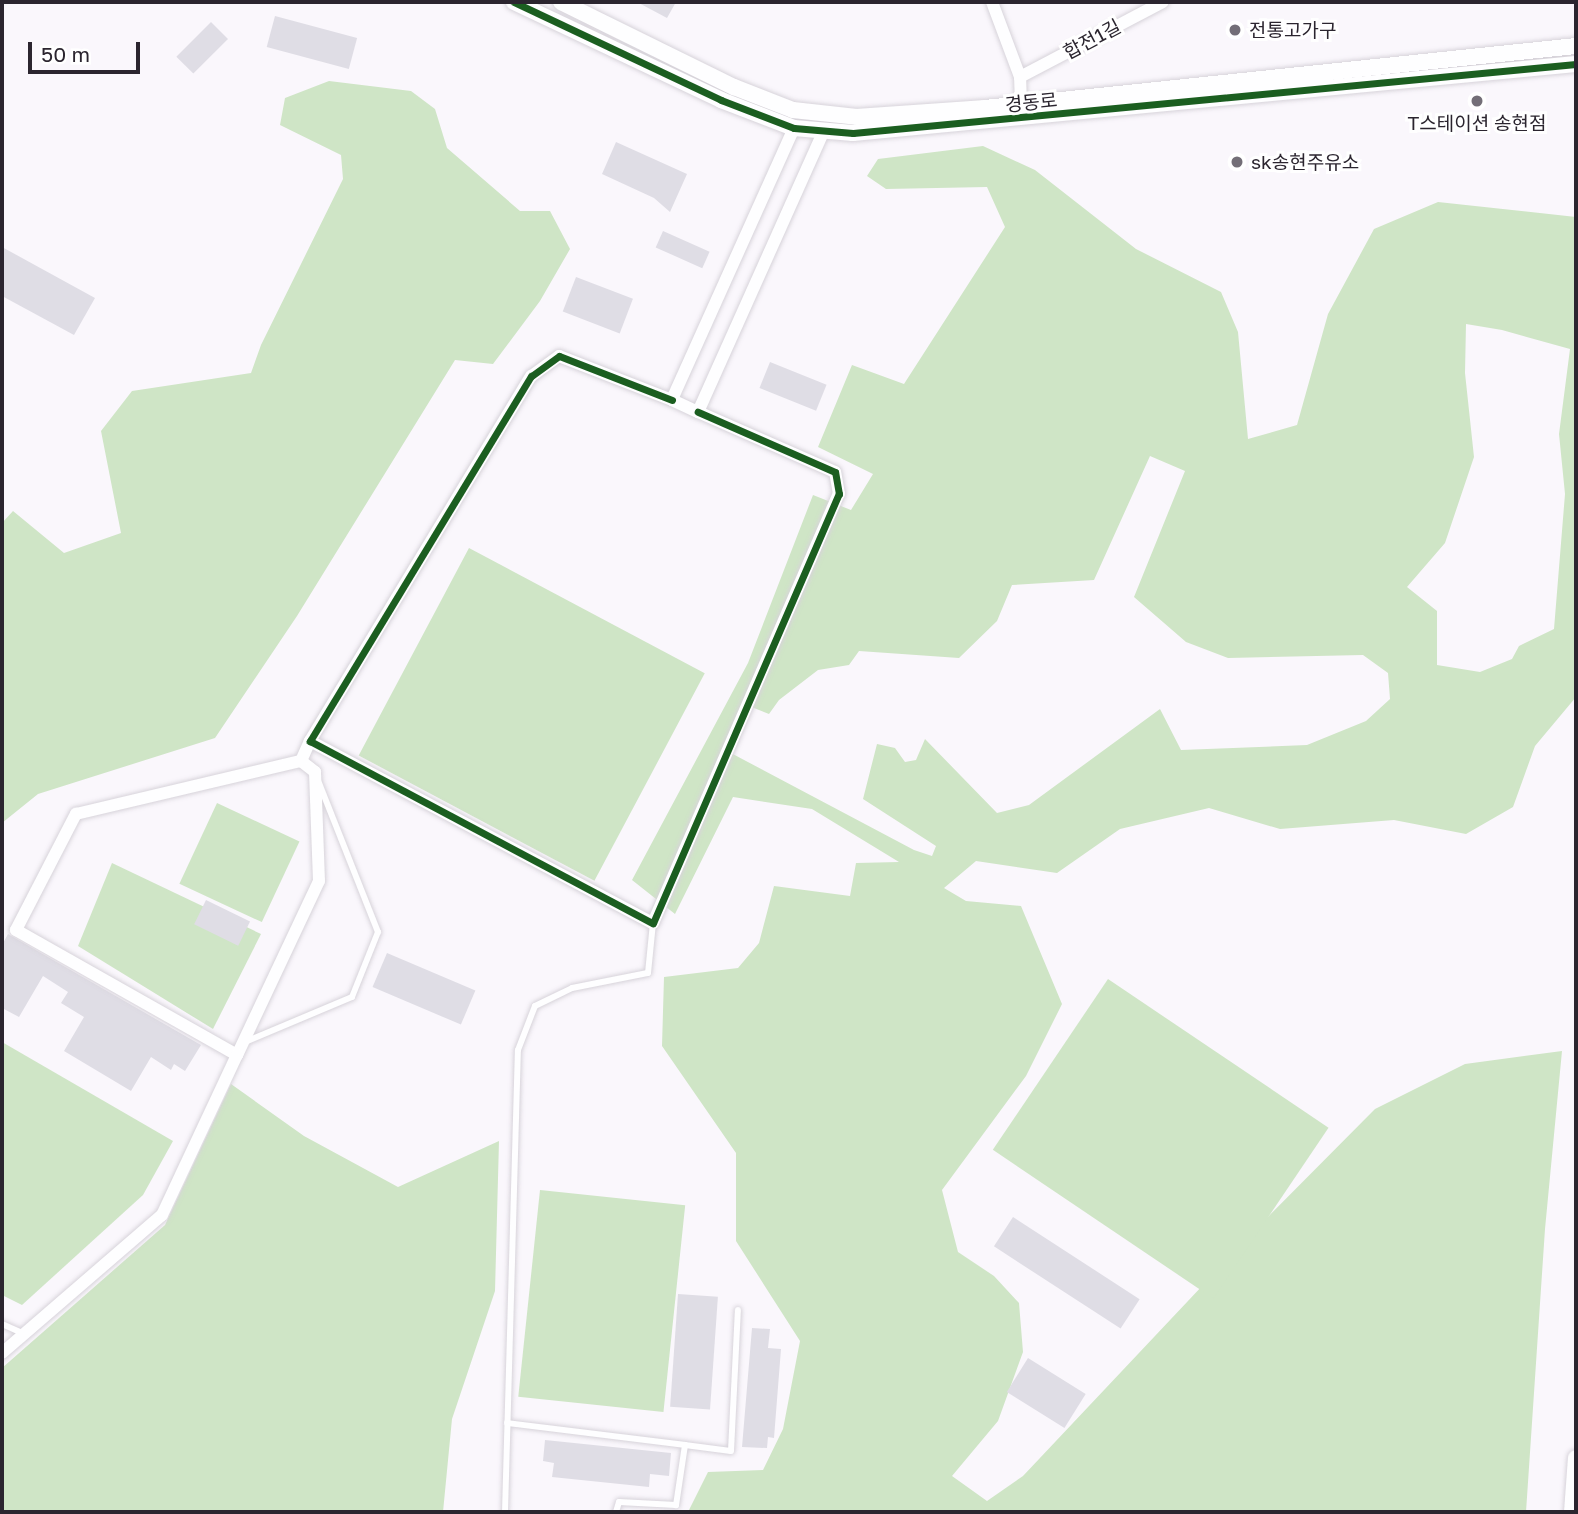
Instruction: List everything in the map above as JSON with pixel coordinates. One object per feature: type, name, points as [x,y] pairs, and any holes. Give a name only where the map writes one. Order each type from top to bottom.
[{"type":"street","name":"경동로","points":[[514,2],[673,80],[794,128],[853,133],[1576,64]]},
{"type":"street","name":"경동로","points":[[561,2],[734,87],[793,110],[857,117],[1021,104],[1576,46]]},
{"type":"street","points":[[992,2],[1020,77],[1021,104]]},
{"type":"street","name":"합전1길","points":[[1020,77],[1163,2]]},
{"type":"street","points":[[672,400],[794,128]]},
{"type":"street","points":[[698,412],[824,130]]},
{"type":"street","points":[[301,761],[310,741],[531,376],[559,356],[672,400],[835,472],[839,494],[653,923],[310,741]]},
{"type":"street","points":[[2,1353],[162,1215],[319,881],[315,772],[301,761]]},
{"type":"street","points":[[240,1049],[16,930],[76,814],[301,761]]},
{"type":"street","points":[[1572,1512],[1576,1458]]},
{"type":"lane","points":[[240,1049],[352,997],[378,932],[315,772]]},
{"type":"lane","points":[[505,1512],[519,1050],[535,1006],[572,988],[648,972],[653,923]]},
{"type":"lane","points":[[507,1423],[731,1451],[738,1310]]},
{"type":"lane","points":[[2,1324],[24,1334]]},
{"type":"lane","points":[[616,1512],[619,1502],[676,1505],[685,1445]]},
{"type":"green space","points":[[329,81],[411,91],[435,109],[447,148],[520,211],[550,211],[570,249],[540,301],[493,364],[455,360],[297,616],[215,738],[38,794],[2,823],[2,523],[13,511],[64,553],[121,533],[101,431],[132,391],[251,373],[261,345],[343,179],[341,155],[280,125],[285,98]]},
{"type":"green space","points":[[983,146],[1035,170],[1136,249],[1221,292],[1238,332],[1248,439],[1297,425],[1328,314],[1374,229],[1438,202],[1576,217],[1576,697],[1535,746],[1513,807],[1466,834],[1394,820],[1280,829],[1209,808],[1120,829],[1057,873],[976,861],[944,888],[966,901],[1021,906],[1062,1004],[1026,1076],[942,1190],[958,1252],[994,1276],[1019,1303],[1023,1352],[998,1421],[952,1476],[987,1501],[1023,1476],[1253,1232],[1375,1109],[1465,1064],[1562,1051],[1545,1229],[1526,1512],[688,1512],[708,1472],[763,1470],[783,1429],[800,1341],[736,1241],[736,1153],[662,1046],[664,977],[738,968],[759,943],[774,886],[850,896],[856,863],[899,862],[812,809],[733,797],[675,914],[632,880],[748,663],[813,495],[851,510],[873,474],[818,447],[852,365],[904,384],[1005,227],[987,187],[886,189],[867,176],[878,159]],"holes":[[[1466,324],[1502,330],[1570,349],[1559,434],[1565,494],[1554,629],[1519,646],[1512,659],[1480,672],[1437,665],[1437,611],[1407,587],[1445,543],[1474,457],[1465,373]],[[1150,456],[1185,471],[1134,597],[1186,642],[1228,658],[1363,655],[1388,673],[1390,699],[1366,721],[1307,745],[1181,750],[1160,709],[1029,805],[997,813],[925,739],[916,760],[905,762],[895,748],[877,744],[863,799],[936,846],[932,856],[914,850],[729,752],[749,706],[769,714],[779,700],[818,670],[849,665],[859,651],[959,658],[997,621],[1012,585],[1094,580]]]},
{"type":"green space","points":[[469,548],[705,673],[594,881],[359,755]]},
{"type":"green space","points":[[217,803],[299,841],[262,922],[179,884]]},
{"type":"green space","points":[[112,863],[261,934],[213,1029],[78,946]]},
{"type":"green space","points":[[1108,979],[1329,1128],[1213,1299],[993,1150]]},
{"type":"green space","points":[[2,1042],[173,1141],[143,1195],[22,1305],[2,1295]]},
{"type":"green space","points":[[231,1084],[304,1136],[398,1187],[499,1141],[495,1291],[452,1419],[443,1512],[2,1512],[2,1368],[165,1225]]},
{"type":"green space","points":[[540,1190],[685,1205],[663,1412],[518,1397]]},
{"type":"building","points":[[637,2],[676,2],[667,18]]},
{"type":"building","points":[[275,16],[357,38],[349,69],[267,47]]},
{"type":"building","points":[[211,22],[228,39],[193,74],[176,57]]},
{"type":"building","points":[[616,142],[687,174],[670,212],[654,198],[602,174]]},
{"type":"building","points":[[663,231],[710,252],[702,268],[656,247]]},
{"type":"building","points":[[2,247],[95,298],[74,335],[2,296]]},
{"type":"building","points":[[576,277],[633,299],[620,333],[563,312]]},
{"type":"building","points":[[770,362],[827,385],[816,411],[760,388]]},
{"type":"building","points":[[206,900],[250,921],[238,946],[194,924]]},
{"type":"building","points":[[8,934],[201,1045],[185,1071],[174,1064],[171,1070],[151,1057],[131,1091],[64,1051],[84,1017],[61,1003],[68,992],[43,976],[19,1017],[2,1008],[2,945]]},
{"type":"building","points":[[387,953],[475,991],[461,1025],[373,987]]},
{"type":"building","points":[[1013,1217],[1140,1299],[1121,1329],[994,1246]]},
{"type":"building","points":[[678,1294],[718,1297],[710,1410],[670,1407]]},
{"type":"building","points":[[752,1328],[770,1329],[768,1348],[781,1349],[774,1438],[768,1437],[767,1448],[742,1447]]},
{"type":"building","points":[[1028,1358],[1086,1394],[1064,1428],[1007,1392]]},
{"type":"building","points":[[545,1440],[671,1453],[669,1476],[650,1474],[649,1487],[552,1477],[554,1463],[543,1461]]},
{"type":"cycle path","points":[[514,2],[721,100],[794,128],[853,133],[1576,64]]},
{"type":"cycle path","points":[[672,400],[559,356],[531,376],[310,741],[653,923],[839,494],[835,472],[698,412]]},
{"type":"place","name":"전통고가구","points":[[1235,30]]},
{"type":"place","name":"T스테이션 송현점","points":[[1477,101]]},
{"type":"place","name":"sk송현주유소","points":[[1237,162]]}]
